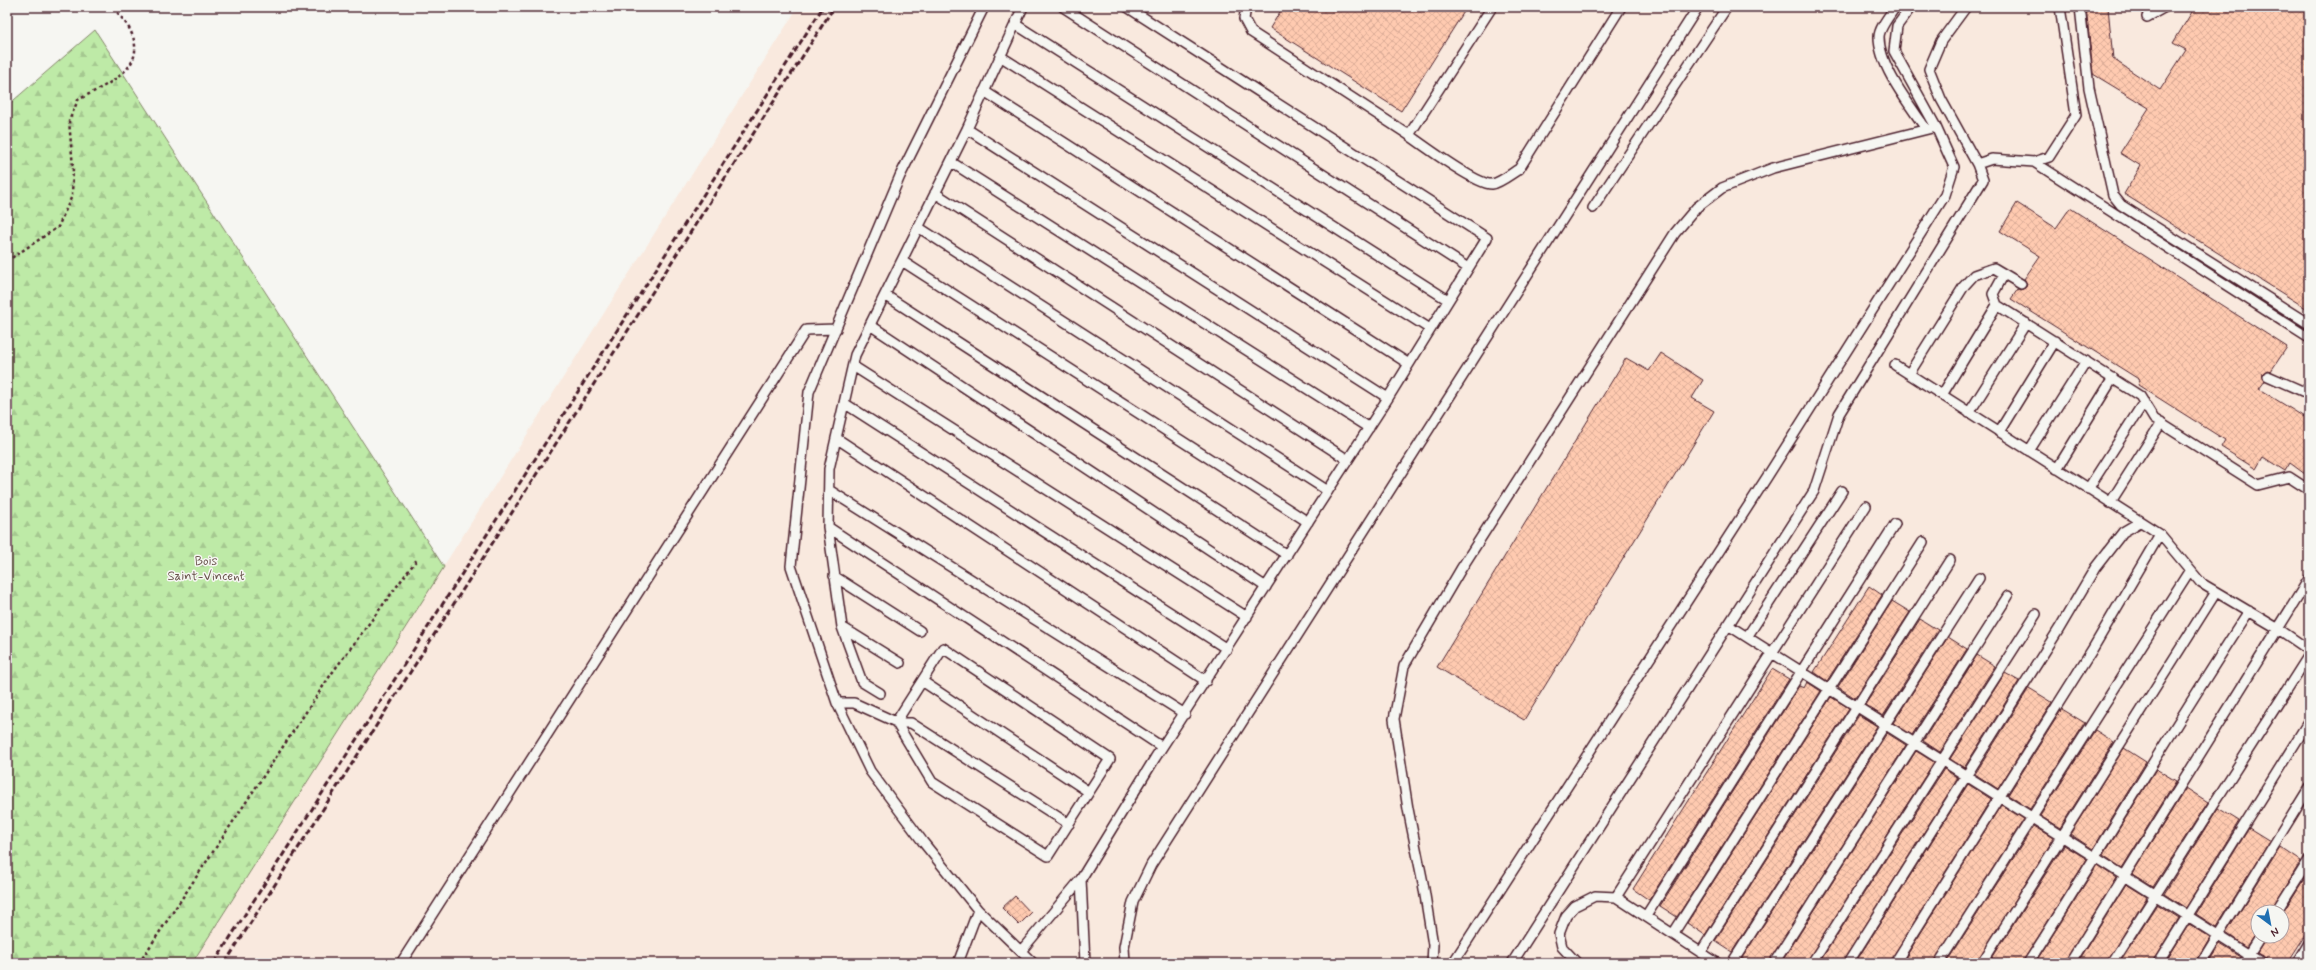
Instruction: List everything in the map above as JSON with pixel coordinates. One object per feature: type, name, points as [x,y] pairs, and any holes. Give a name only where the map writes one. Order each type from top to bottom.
[{"type":"lane","points":[[984,7],[900,176],[809,392],[791,566],[837,703],[870,771],[922,842],[978,910],[1033,963]]},
{"type":"lane","points":[[880,693],[862,682],[842,627],[828,527],[829,469],[855,355],[967,129],[1023,7]]},
{"type":"lane","points":[[1063,7],[1468,268]]},
{"type":"lane","points":[[1021,951],[1081,879],[1162,748],[1369,428],[1487,238],[1127,7]]},
{"type":"lane","points":[[1409,135],[1492,7]]},
{"type":"lane","points":[[1243,8],[1244,19],[1251,32],[1477,180],[1492,184],[1519,169],[1621,7]]},
{"type":"lane","points":[[1125,963],[1124,947],[1133,902],[1151,865],[1698,7]]},
{"type":"lane","points":[[1593,208],[1727,7]]},
{"type":"lane","points":[[1895,7],[1879,35],[1883,57],[1899,89],[1926,129]]},
{"type":"lane","points":[[1453,963],[1767,477],[1945,195],[1954,167],[1936,127],[1894,51],[1897,26],[1911,7]]},
{"type":"lane","points":[[1512,963],[1814,491],[1839,414],[1984,180],[1977,164],[1941,99],[1929,70],[1941,41],[1966,7]]},
{"type":"lane","points":[[1977,164],[1992,159],[2034,162],[2049,157],[2076,115],[2060,7]]},
{"type":"lane","points":[[2080,7],[2089,88],[2113,195],[2121,205],[2309,324]]},
{"type":"lane","points":[[2147,17],[2165,7]]},
{"type":"lane","points":[[1015,24],[1448,300]]},
{"type":"lane","points":[[1000,56],[1430,329]]},
{"type":"lane","points":[[984,91],[1409,364]]},
{"type":"lane","points":[[1432,963],[1432,945],[1423,883],[1408,809],[1394,718],[1404,666],[1461,569],[1675,233],[1697,207],[1722,188],[1773,168],[1936,127]]},
{"type":"lane","points":[[967,129],[1388,398]]},
{"type":"lane","points":[[951,162],[1369,428]]},
{"type":"lane","points":[[2034,162],[2309,338]]},
{"type":"lane","points":[[935,193],[1348,460]]},
{"type":"lane","points":[[918,227],[1328,491]]},
{"type":"lane","points":[[902,261],[1308,522]]},
{"type":"lane","points":[[1909,374],[1964,286],[1974,275],[1994,268],[2021,284]]},
{"type":"lane","points":[[2004,274],[1993,294],[1997,304],[2140,396],[2154,419],[2258,485],[2289,477],[2309,490]]},
{"type":"lane","points":[[885,295],[1287,556]]},
{"type":"lane","points":[[1942,395],[1997,304]]},
{"type":"lane","points":[[1969,412],[2026,323]]},
{"type":"lane","points":[[870,325],[1266,587]]},
{"type":"lane","points":[[401,963],[806,330],[836,329]]},
{"type":"lane","points":[[1999,432],[2055,341]]},
{"type":"lane","points":[[2029,450],[2086,361]]},
{"type":"lane","points":[[1895,365],[2160,534],[2201,583],[2277,628],[2309,650]]},
{"type":"lane","points":[[853,366],[1247,617]]},
{"type":"lane","points":[[2268,376],[2309,394]]},
{"type":"lane","points":[[2056,468],[2113,378]]},
{"type":"lane","points":[[2088,489],[2144,402]]},
{"type":"lane","points":[[844,403],[1227,649]]},
{"type":"lane","points":[[2110,503],[2161,423]]},
{"type":"lane","points":[[836,438],[1206,681]]},
{"type":"lane","points":[[829,490],[1185,714]]},
{"type":"lane","points":[[1747,637],[1842,491]]},
{"type":"lane","points":[[1616,897],[1866,506]]},
{"type":"lane","points":[[1848,963],[1967,776],[2095,568],[2123,532],[2140,522]]},
{"type":"lane","points":[[1646,916],[1895,524]]},
{"type":"lane","points":[[828,527],[1162,748]]},
{"type":"lane","points":[[1895,963],[2092,650],[2160,534]]},
{"type":"lane","points":[[1673,934],[1923,542]]},
{"type":"lane","points":[[1701,952],[1950,560]]},
{"type":"lane","points":[[1939,963],[2190,570]]},
{"type":"lane","points":[[834,576],[920,631]]},
{"type":"lane","points":[[1732,963],[1979,578]]},
{"type":"lane","points":[[2070,963],[2277,628],[2309,579]]},
{"type":"lane","points":[[1982,963],[2216,592]]},
{"type":"lane","points":[[1774,963],[2008,596]]},
{"type":"lane","points":[[2028,963],[2096,858],[2186,708],[2249,611]]},
{"type":"lane","points":[[1812,963],[2036,614]]},
{"type":"lane","points":[[1728,625],[2188,916],[2218,936],[2246,959],[2262,963]]},
{"type":"lane","points":[[842,627],[900,663]]},
{"type":"lane","points":[[942,648],[1110,759],[1048,856],[932,782],[896,722],[942,648]]},
{"type":"lane","points":[[2112,963],[2156,896],[2248,748],[2309,655]]},
{"type":"lane","points":[[922,681],[1089,792]]},
{"type":"lane","points":[[837,703],[854,703],[896,722],[911,723],[1068,824]]},
{"type":"lane","points":[[2158,963],[2309,721]]},
{"type":"lane","points":[[2201,963],[2309,788]]},
{"type":"lane","points":[[2281,904],[2309,860]]},
{"type":"lane","points":[[1081,879],[1085,963]]},
{"type":"lane","points":[[1576,963],[1562,947],[1559,934],[1566,916],[1575,906],[1595,896],[1616,897],[1717,963]]},
{"type":"lane","points":[[958,963],[978,910]]},
{"type":"lane","points":[[2246,959],[2256,944]]},
{"type":"lane","points":[[2297,963],[2309,944]]},
{"type":"path","points":[[7,262],[58,227],[72,196],[73,167],[69,121],[78,100],[111,84],[131,65],[136,48],[131,31],[113,7]]},
{"type":"path","points":[[139,963],[332,674],[418,558]]},
{"type":"shaded area","points":[[798,7],[2309,7],[2309,963],[192,963]]},
{"type":"green space","name":"Bois Saint-Vincent","points":[[95,30],[444,567],[192,963],[7,963],[7,106]]},
{"type":"building","points":[[1283,7],[1467,7],[1401,111],[1270,28]]},
{"type":"building","points":[[2086,7],[2108,7],[2113,59],[2160,90],[2186,50],[2173,43],[2195,7],[2309,7],[2309,310],[2124,194],[2141,166],[2120,153],[2149,108],[2093,74]]},
{"type":"building","points":[[2017,203],[2056,228],[2070,208],[2287,347],[2271,371],[2267,370],[2263,373],[2265,381],[2259,389],[2309,420],[2309,477],[2290,463],[2285,471],[2263,457],[2256,469],[2221,447],[2225,440],[2138,385],[2140,380],[2011,299],[2018,289],[2021,290],[2026,287],[2027,284],[2024,279],[2040,256],[2000,231]]},
{"type":"building","points":[[1661,353],[1703,380],[1692,398],[1714,411],[1524,720],[1437,667],[1626,358],[1649,371]]},
{"type":"building","points":[[1869,586],[1882,595],[1827,681],[1814,672]]},
{"type":"building","points":[[1892,601],[1910,612],[1855,698],[1838,687]]},
{"type":"building","points":[[1920,619],[1938,630],[1883,716],[1865,705]]},
{"type":"building","points":[[1948,637],[1967,649],[1912,735],[1893,723]]},
{"type":"building","points":[[1977,655],[1995,666],[1940,752],[1923,741]]},
{"type":"building","points":[[1772,669],[1789,679],[1649,900],[1633,889]]},
{"type":"building","points":[[2005,673],[2019,681],[1964,768],[1950,759]]},
{"type":"building","points":[[1807,682],[1821,691],[1677,917],[1660,906],[1799,686],[1804,688]]},
{"type":"building","points":[[2029,688],[2052,702],[1998,789],[1975,774]]},
{"type":"building","points":[[1831,697],[1849,708],[1705,935],[1687,923]]},
{"type":"building","points":[[2062,709],[2085,723],[2030,809],[2008,795]]},
{"type":"building","points":[[1859,715],[1877,726],[1732,952],[1715,941]]},
{"type":"building","points":[[2095,730],[2114,742],[2060,828],[2040,816]]},
{"type":"building","points":[[1887,733],[1906,745],[1768,963],[1749,963],[1742,958]]},
{"type":"building","points":[[2124,748],[2146,762],[2093,849],[2070,834]]},
{"type":"building","points":[[1916,751],[1934,762],[1806,963],[1781,963]]},
{"type":"building","points":[[1944,769],[1958,778],[1842,963],[1819,963]]},
{"type":"building","points":[[2156,769],[2176,781],[2122,868],[2103,855]]},
{"type":"building","points":[[1968,784],[1991,799],[1889,963],[1855,963]]},
{"type":"building","points":[[2186,788],[2208,802],[2153,887],[2132,874]]},
{"type":"building","points":[[2001,805],[2024,819],[1933,963],[1902,963]]},
{"type":"building","points":[[2218,808],[2239,821],[2186,908],[2164,894]]},
{"type":"building","points":[[2034,826],[2054,838],[1976,963],[1946,963]]},
{"type":"building","points":[[2249,828],[2270,841],[2216,927],[2196,914]]},
{"type":"building","points":[[2064,845],[2087,859],[2022,963],[1989,963]]},
{"type":"building","points":[[2280,847],[2301,861],[2275,904],[2250,904],[2250,943],[2247,947],[2226,933]]},
{"type":"building","points":[[2097,865],[2116,878],[2064,963],[2035,963]]},
{"type":"building","points":[[2309,871],[2309,929],[2287,963],[2268,963],[2266,958],[2257,953],[2262,944],[2290,944],[2290,904],[2288,904]]},
{"type":"building","points":[[2126,884],[2147,897],[2106,963],[2077,963]]},
{"type":"building","points":[[1015,896],[1031,913],[1019,925],[1002,908]]},
{"type":"building","points":[[2157,904],[2179,918],[2152,963],[2119,963]]},
{"type":"building","points":[[2189,924],[2210,937],[2195,963],[2165,963]]},
{"type":"building","points":[[2220,944],[2241,957],[2238,963],[2208,963]]},
{"type":"railway","points":[[214,963],[823,7]]},
{"type":"railway","points":[[225,963],[834,7]]}]
